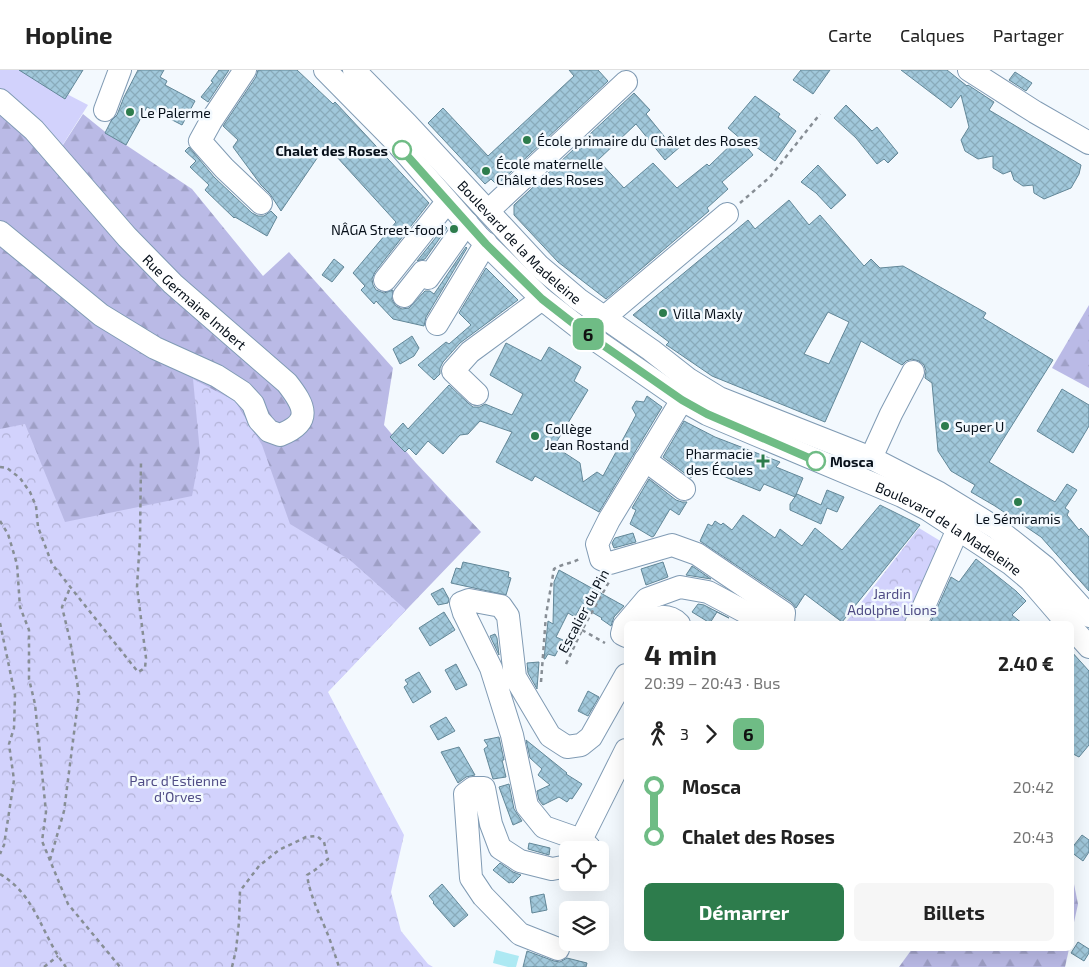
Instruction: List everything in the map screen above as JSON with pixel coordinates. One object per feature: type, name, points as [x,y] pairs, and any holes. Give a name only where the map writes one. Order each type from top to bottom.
[{"type":"street","points":[[105,110],[120,70]]},
{"type":"street","points":[[245,70],[200,141],[224,168],[261,203]]},
{"type":"street","name":"Boulevard de la Madeleine","points":[[325,70],[395,141],[486,244],[542,299],[587,334],[682,400],[707,414],[753,423],[871,458],[923,484],[964,520],[988,548],[1030,580],[1065,621]]},
{"type":"street","name":"Boulevard de la Madeleine","points":[[354,70],[557,282],[603,317],[703,389],[735,405],[753,423],[927,509],[996,528],[1037,560],[1089,616]]},
{"type":"street","points":[[969,70],[1035,112],[1089,143]]},
{"type":"street","points":[[488,211],[626,82]]},
{"type":"street","name":"Rue Germaine Imbert","points":[[0,100],[34,130],[127,237],[173,284],[287,384],[300,400],[303,410],[301,422],[291,431],[280,435],[269,431],[260,420],[253,404],[242,392],[217,376],[156,348],[101,315],[0,232]]},
{"type":"street","points":[[385,280],[448,202]]},
{"type":"street","points":[[587,334],[603,317],[727,214]]},
{"type":"street","points":[[404,296],[422,272],[428,278],[467,223]]},
{"type":"street","points":[[437,324],[486,244]]},
{"type":"street","points":[[478,394],[454,371],[470,352],[542,299]]},
{"type":"street","points":[[871,458],[913,372]]},
{"type":"street","points":[[682,400],[608,520],[597,544],[601,559],[610,563],[672,544],[697,554],[784,613],[783,621]]},
{"type":"street","points":[[645,460],[684,489]]},
{"type":"street","points":[[917,621],[964,520]]},
{"type":"street","points":[[628,621],[646,599],[680,588],[708,592],[762,621]]},
{"type":"street","points":[[576,841],[544,827],[527,806],[512,735],[491,668],[461,603],[469,600],[502,606],[508,616],[515,677],[550,736],[567,747],[581,745],[591,738],[624,679]]},
{"type":"street","points":[[648,621],[660,616],[676,621]]},
{"type":"street","points":[[618,641],[624,626]]},
{"type":"street","points":[[1074,630],[1089,647]]},
{"type":"street","points":[[587,841],[624,755]]},
{"type":"street","points":[[558,949],[520,934],[483,896],[471,878],[464,794],[473,788],[484,788],[491,824],[500,848],[520,861],[552,869],[559,868]]},
{"type":"path","points":[[727,214],[770,177],[820,114]]},
{"type":"path","points":[[0,467],[7,468],[20,478],[30,492],[36,506],[38,526],[52,564],[138,672],[145,668],[146,658],[137,587],[140,538],[140,462]]},
{"type":"path","points":[[0,521],[8,534],[18,564],[20,607],[29,630],[29,679],[35,704],[46,812],[42,841],[68,904],[120,967]]},
{"type":"path","points":[[533,707],[540,695],[546,614],[554,568],[561,564],[574,563],[597,544]]},
{"type":"path","name":"Escalier du Pin","points":[[566,664],[582,630],[613,576]]},
{"type":"path","points":[[50,861],[64,811],[79,694],[70,640],[62,607],[70,588]]},
{"type":"path","points":[[0,622],[16,695],[14,728],[9,744],[14,780],[4,845],[0,854]]},
{"type":"path","points":[[582,630],[618,641]]},
{"type":"path","points":[[232,967],[239,922],[240,891],[259,866],[279,850],[306,837],[317,836],[324,842],[328,859],[307,875],[309,888],[314,906],[326,931],[339,967]]},
{"type":"path","points":[[0,874],[13,882],[24,893],[58,956],[66,967]]},
{"type":"path","points":[[44,967],[58,956]]},
{"type":"green space","points":[[0,70],[44,70],[38,79],[88,105],[62,146],[0,89]]},
{"type":"green space","points":[[0,113],[19,127],[50,165],[83,114],[109,135],[192,189],[263,276],[289,252],[393,368],[384,425],[416,463],[481,532],[241,782],[0,967]]},
{"type":"green space","points":[[1089,305],[1089,388],[1052,368]]},
{"type":"green space","name":"Parc d'Estienne d'Orves","points":[[193,379],[235,401],[262,445],[290,524],[350,560],[406,610],[328,692],[404,835],[391,892],[401,931],[428,964],[433,967],[0,967],[0,429],[25,424],[65,522],[192,496],[200,453]]},
{"type":"green space","name":"Jardin Adolphe Lions","points":[[919,528],[942,542],[908,621],[847,621]]},
{"type":"green space","points":[[1074,884],[1078,904],[1074,922]]},
{"type":"green space","points":[[911,951],[1069,951],[1065,967],[899,967]]},
{"type":"shaded area","points":[[496,950],[519,956],[516,967],[493,963]]},
{"type":"building","points":[[19,70],[83,70],[65,99]]},
{"type":"building","name":"Le Palerme","points":[[138,70],[164,70],[160,77],[167,81],[165,85],[195,101],[182,125],[147,107],[126,145],[105,133],[111,121],[117,115]]},
{"type":"building","points":[[219,70],[229,70],[208,102],[201,97],[213,82],[211,81]]},
{"type":"building","points":[[258,70],[297,70],[333,104],[335,102],[429,203],[375,272],[372,279],[376,290],[384,293],[393,290],[392,300],[396,306],[402,309],[409,308],[425,291],[430,291],[434,294],[467,248],[426,317],[424,326],[393,319],[376,301],[374,304],[361,290],[365,286],[353,273],[396,222],[326,145],[281,211],[233,147],[238,140],[223,126],[256,77]]},
{"type":"building","name":"École primaire du Châlet des Roses","points":[[569,70],[598,70],[608,81],[497,185],[491,179],[485,184],[428,123],[443,108],[488,156],[574,76]]},
{"type":"building","points":[[801,70],[830,70],[813,94],[793,80]]},
{"type":"building","points":[[901,70],[947,70],[967,86],[994,102],[989,110],[1081,165],[1079,174],[1071,188],[1044,199],[1034,193],[1033,185],[1023,186],[1014,180],[1011,171],[1003,174],[993,168],[993,156],[978,159],[965,151],[961,140],[969,127],[961,95],[951,108]]},
{"type":"building","points":[[1015,72],[1032,83],[1026,91],[1009,80]]},
{"type":"building","points":[[634,93],[650,110],[646,114],[668,141],[673,137],[681,146],[665,160],[636,124],[598,160],[624,188],[653,163],[677,188],[707,164],[709,166],[739,137],[753,155],[722,182],[728,189],[707,208],[709,211],[606,299],[558,262],[514,215],[514,205]]},
{"type":"building","points":[[755,96],[780,114],[778,117],[796,131],[775,161],[744,138],[742,140],[728,128]]},
{"type":"building","points":[[846,105],[872,131],[877,127],[898,153],[888,163],[884,159],[877,164],[856,138],[834,118]]},
{"type":"building","points":[[189,147],[214,177],[252,213],[264,216],[271,211],[277,217],[267,236],[234,218],[205,190],[209,185],[190,167],[196,161],[185,151]]},
{"type":"building","points":[[818,165],[846,195],[831,209],[816,193],[801,182]]},
{"type":"building","points":[[789,200],[809,225],[820,215],[864,266],[871,259],[880,268],[903,266],[986,313],[983,318],[1053,360],[989,462],[1055,502],[1067,484],[1077,490],[1065,508],[1069,511],[1067,515],[1079,530],[1081,528],[1089,537],[1089,591],[1041,537],[971,492],[975,485],[951,471],[938,451],[932,383],[925,378],[926,371],[924,365],[919,361],[912,359],[902,365],[861,341],[825,422],[712,376],[666,345],[669,342],[633,315],[748,220],[755,229]],"holes":[[[828,312],[849,322],[829,364],[804,354]]]},
{"type":"building","points":[[445,226],[447,228],[425,259],[417,261]]},
{"type":"building","points":[[334,259],[344,267],[332,282],[322,275]]},
{"type":"building","points":[[486,268],[518,300],[460,343],[443,362],[440,374],[434,380],[418,365],[446,342],[449,344],[471,325],[459,313]]},
{"type":"building","points":[[412,336],[419,348],[414,356],[400,364],[393,349]]},
{"type":"building","name":"Collège Jean Rostand","points":[[506,343],[541,361],[549,347],[581,367],[574,381],[588,390],[554,446],[580,463],[583,482],[597,472],[603,476],[636,415],[632,408],[636,401],[644,402],[647,396],[662,407],[599,512],[535,476],[532,481],[496,462],[512,432],[480,421],[468,434],[460,435],[443,454],[428,441],[416,455],[409,448],[405,452],[390,437],[403,423],[408,429],[449,385],[473,407],[480,407],[485,404],[512,415],[523,394],[490,375]]},
{"type":"building","points":[[1062,389],[1089,405],[1089,426],[1073,453],[1037,431]]},
{"type":"building","points":[[684,421],[715,437],[780,462],[776,467],[803,478],[795,497],[764,484],[760,491],[698,466],[691,478],[663,457]]},
{"type":"building","points":[[649,479],[676,500],[687,502],[679,515],[670,509],[652,537],[630,524],[636,510],[632,508]]},
{"type":"building","points":[[827,490],[844,497],[837,512],[827,508],[821,524],[790,510],[790,504],[797,494],[821,505]]},
{"type":"building","points":[[880,505],[920,525],[843,621],[805,594],[796,608],[791,602],[700,541],[708,524],[712,526],[715,521],[721,525],[723,523],[732,530],[743,515],[775,538],[780,529],[802,546],[815,528],[842,550]]},
{"type":"building","points":[[633,533],[636,542],[614,548],[612,543],[615,538]]},
{"type":"building","points":[[976,559],[1026,601],[1012,615],[1019,621],[931,621],[951,577],[959,582]]},
{"type":"building","points":[[463,562],[509,572],[508,577],[511,578],[506,595],[451,583],[456,568],[461,569]]},
{"type":"building","points":[[663,562],[668,577],[646,585],[641,569]]},
{"type":"building","points":[[692,566],[711,579],[686,575]]},
{"type":"building","points":[[559,570],[624,606],[614,617],[611,626],[602,618],[581,606],[575,617],[568,613],[556,637],[563,640],[555,656],[548,654],[544,659],[548,621],[553,624],[554,582]]},
{"type":"building","points":[[443,588],[449,599],[448,603],[438,605],[431,594]]},
{"type":"building","points":[[698,604],[704,605],[729,618],[717,612],[711,621],[707,621],[692,612]]},
{"type":"building","points":[[444,612],[455,630],[430,646],[419,628]]},
{"type":"building","points":[[495,634],[497,638],[499,655],[490,636]]},
{"type":"building","points":[[1074,654],[1089,671],[1089,745],[1079,757],[1074,754]]},
{"type":"building","points":[[539,662],[537,689],[528,673],[527,663]]},
{"type":"building","points":[[456,664],[467,685],[456,690],[445,670]]},
{"type":"building","points":[[419,672],[431,692],[413,703],[404,687],[408,684],[405,680]]},
{"type":"building","points":[[588,691],[599,697],[588,716],[578,711]]},
{"type":"building","points":[[446,717],[455,731],[438,740],[430,726]]},
{"type":"building","points":[[499,737],[506,777],[493,779],[484,749],[488,746],[484,740]]},
{"type":"building","points":[[526,740],[566,774],[582,784],[572,799],[570,798],[567,802],[559,797],[543,805],[539,800],[537,791],[550,785],[538,775],[542,769],[530,758]]},
{"type":"building","points":[[459,747],[475,775],[466,777],[458,783],[441,752]]},
{"type":"building","points":[[509,784],[514,809],[522,821],[513,825],[499,787]]},
{"type":"building","points":[[1082,835],[1089,840],[1089,852],[1083,861],[1074,854],[1074,845]]},
{"type":"building","points":[[529,843],[550,848],[549,855],[528,849]]},
{"type":"building","points":[[500,863],[521,875],[513,883],[509,883],[493,870]]},
{"type":"building","points":[[442,884],[468,915],[454,927],[429,896]]},
{"type":"building","points":[[544,894],[547,910],[532,913],[530,897]]},
{"type":"building","points":[[1078,942],[1089,949],[1089,953],[1084,961],[1071,953]]},
{"type":"building","points":[[527,951],[554,961],[560,962],[567,958],[587,963],[586,967],[523,967]]},
{"type":"bus line","name":"6","points":[[402,150],[486,244],[542,299],[587,334],[682,400],[707,414],[816,461]]},
{"type":"place","name":"Le Palerme","points":[[130,112]]},
{"type":"place","name":"École primaire du Châlet des Roses","points":[[527,140]]},
{"type":"place","name":"Chalet des Roses","points":[[402,150]]},
{"type":"place","name":"École maternelle Châlet des Roses","points":[[486,171]]},
{"type":"place","name":"NÂGA Street-food","points":[[454,229]]},
{"type":"place","name":"Villa Maxly","points":[[663,313]]},
{"type":"place","name":"Super U","points":[[945,426]]},
{"type":"place","name":"Collège Jean Rostand","points":[[535,436]]},
{"type":"place","name":"Pharmacie des Écoles","points":[[763,461]]},
{"type":"place","name":"Mosca","points":[[816,461]]},
{"type":"place","name":"Le Sémiramis","points":[[1018,502]]}]
